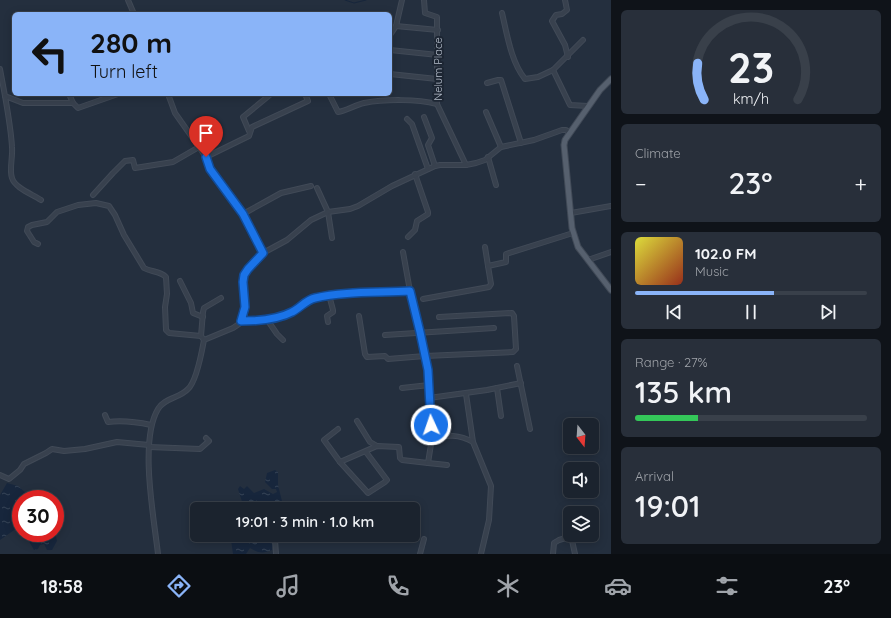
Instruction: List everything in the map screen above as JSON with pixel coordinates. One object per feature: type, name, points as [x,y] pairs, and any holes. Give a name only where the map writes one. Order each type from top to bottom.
[{"type":"main road","points":[[611,79],[600,90],[588,106],[565,140],[564,145],[573,232],[578,247],[611,290]]},
{"type":"street","points":[[128,0],[133,12]]},
{"type":"street","points":[[392,32],[396,26],[402,0]]},
{"type":"street","name":"Nelum Place","points":[[424,0],[425,13],[437,17],[438,104],[466,165]]},
{"type":"street","points":[[565,0],[567,10],[562,14],[556,15],[552,22],[565,45],[568,56]]},
{"type":"street","points":[[502,13],[509,44],[521,74],[525,79],[538,77],[553,70],[554,67],[568,56],[583,40]]},
{"type":"street","points":[[396,26],[438,30]]},
{"type":"street","points":[[392,50],[438,55]]},
{"type":"street","points":[[0,69],[12,143],[13,158],[10,168],[12,179],[18,186],[41,200]]},
{"type":"street","points":[[553,70],[570,105],[588,106]]},
{"type":"street","points":[[392,74],[437,79]]},
{"type":"street","points":[[487,83],[501,80],[521,143]]},
{"type":"street","points":[[5,96],[23,103],[73,103]]},
{"type":"street","points":[[70,96],[73,103],[78,108],[112,96]]},
{"type":"street","points":[[169,96],[176,113],[206,157],[210,169],[243,214],[263,253]]},
{"type":"street","points":[[249,131],[243,117],[269,96]]},
{"type":"street","points":[[206,157],[249,136],[249,131],[252,127],[308,101],[306,96]]},
{"type":"street","points":[[330,96],[338,112],[351,106],[376,101],[419,100],[438,104]]},
{"type":"street","points":[[486,112],[500,147]]},
{"type":"street","points":[[424,117],[432,138],[428,145],[435,166]]},
{"type":"street","points":[[406,119],[412,124],[428,169]]},
{"type":"street","points":[[38,244],[34,242],[27,231],[28,227],[47,222],[57,212],[78,205],[96,203],[109,206],[144,268],[149,271],[162,273],[166,277],[167,294],[164,307],[166,330],[169,332],[203,338],[233,328],[241,321],[245,307],[243,282],[244,275],[248,269],[263,253],[287,240],[311,220],[328,212],[350,209],[358,206],[415,174],[435,166],[466,165],[481,161],[500,147],[521,143],[562,130],[566,130],[570,133]]},
{"type":"street","points":[[93,195],[125,161],[133,160],[135,168],[173,162],[199,147]]},
{"type":"street","points":[[488,157],[496,185]]},
{"type":"street","points":[[408,237],[415,230],[417,221],[428,214],[415,174]]},
{"type":"street","points":[[243,214],[281,193],[311,186]]},
{"type":"street","points":[[318,188],[328,212],[332,238]]},
{"type":"street","points":[[571,213],[611,206]]},
{"type":"street","points":[[488,266],[506,262],[506,254],[573,232]]},
{"type":"street","points":[[423,299],[489,287],[491,284],[485,247]]},
{"type":"street","points":[[403,252],[410,291],[425,356],[429,385],[432,438],[428,463]]},
{"type":"street","points":[[588,260],[611,252]]},
{"type":"street","points":[[180,281],[191,303],[193,313],[203,317]]},
{"type":"street","points":[[241,321],[286,315],[313,298],[329,295],[410,291]]},
{"type":"street","points":[[328,322],[327,316],[333,312],[329,295]]},
{"type":"street","points":[[158,554],[150,488],[149,446],[152,425],[158,408],[163,403],[188,389],[193,382],[203,338],[204,308],[221,298]]},
{"type":"street","points":[[359,316],[365,356],[370,358],[385,356],[388,359],[513,352],[516,350],[514,316],[512,314],[439,317]]},
{"type":"street","points":[[266,318],[272,329],[283,340]]},
{"type":"street","points":[[385,335],[494,328]]},
{"type":"street","points":[[517,366],[530,429]]},
{"type":"street","points":[[429,398],[466,394],[520,382]]},
{"type":"street","points":[[402,388],[429,385]]},
{"type":"street","points":[[496,388],[501,416]]},
{"type":"street","points":[[466,394],[473,442],[490,486],[489,520],[481,554]]},
{"type":"street","points":[[105,415],[108,422],[132,421],[152,425]]},
{"type":"street","points":[[357,421],[370,442],[377,446],[400,447],[400,458],[402,460],[447,465]]},
{"type":"street","points":[[338,429],[324,440],[340,462],[365,491],[370,493],[387,480],[366,452]]},
{"type":"street","points":[[432,438],[454,435],[467,438],[473,442]]},
{"type":"street","points":[[0,475],[9,479],[20,470],[24,464],[52,449],[64,451],[85,449],[117,442],[149,446],[200,449],[209,441],[206,438]]},
{"type":"street","points":[[340,462],[377,446]]},
{"type":"street","points":[[420,554],[424,539]]},
{"type":"street","points":[[553,554],[554,543],[563,539]]},
{"type":"street","points":[[275,542],[276,554]]},
{"type":"street","points":[[574,542],[575,554]]},
{"type":"water","points":[[275,470],[278,472],[278,485],[282,502],[242,502],[238,489],[240,486],[244,489],[247,486],[254,493],[264,489],[273,494],[277,492],[276,489],[272,489],[265,482],[267,473]]},
{"type":"water","points":[[7,483],[18,486],[23,490],[12,490],[12,532],[0,540],[0,495]]},
{"type":"water","points":[[29,542],[56,542],[52,550],[47,550],[44,544],[40,545],[38,549],[34,550]]},
{"type":"water","points":[[231,542],[266,542],[273,544],[272,550],[266,552],[256,551],[250,548],[246,554],[233,554]]},
{"type":"waterway","points":[[345,0],[354,3],[366,0]]},
{"type":"route","points":[[206,157],[210,169],[243,214],[263,253],[244,275],[243,292],[245,307],[241,321],[259,320],[286,315],[293,312],[307,301],[318,297],[410,291],[428,370],[431,425]]}]
